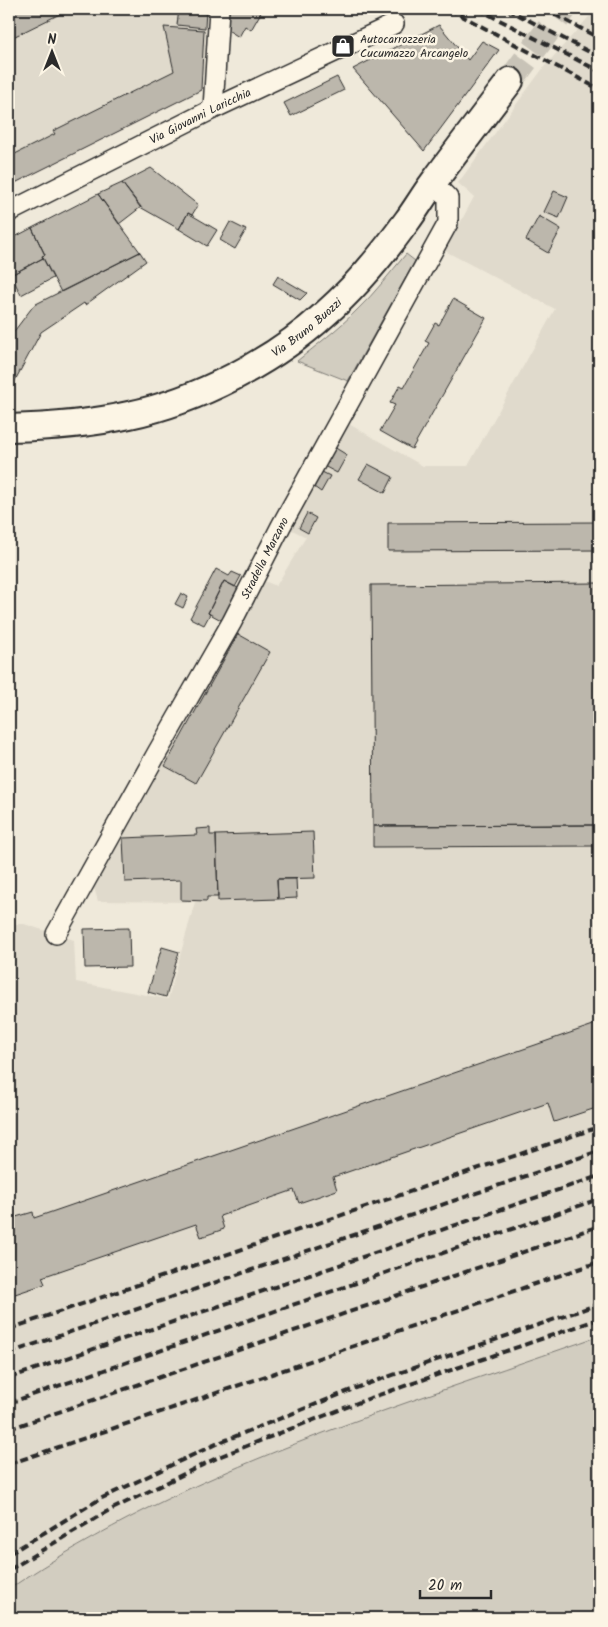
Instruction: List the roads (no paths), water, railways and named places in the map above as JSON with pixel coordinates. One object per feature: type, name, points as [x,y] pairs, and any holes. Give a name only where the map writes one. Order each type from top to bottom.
[{"type":"main road","name":"Via Bruno Buozzi","points":[[9,428],[82,424],[130,415],[178,401],[228,379],[274,355],[325,315],[361,278],[407,221],[510,81]]},
{"type":"street","points":[[213,109],[219,9]]},
{"type":"street","name":"Via Giovanni Laricchia","points":[[9,212],[213,109],[394,24]]},
{"type":"street","name":"Stradella Marzano","points":[[56,934],[232,622],[281,526],[448,223],[448,198],[432,185]]},
{"type":"tunnel","points":[[510,81],[564,9]]},
{"type":"railway","points":[[449,9],[599,89]]},
{"type":"railway","points":[[478,9],[599,71]]},
{"type":"railway","points":[[507,9],[599,57]]},
{"type":"railway","points":[[544,9],[599,38]]},
{"type":"railway","points":[[590,9],[599,13]]},
{"type":"railway","points":[[9,1329],[599,1127]]},
{"type":"railway","points":[[9,1353],[599,1151]]},
{"type":"railway","points":[[9,1378],[599,1176]]},
{"type":"railway","points":[[9,1403],[599,1199]]},
{"type":"railway","points":[[9,1429],[599,1226]]},
{"type":"railway","points":[[9,1464],[599,1262]]},
{"type":"railway","points":[[9,1554],[100,1499],[216,1444],[364,1385],[599,1304]]},
{"type":"railway","points":[[9,1570],[106,1512],[221,1456],[370,1398],[599,1319]]},
{"type":"place","name":"Autocarrozzeria Cucumazzo Arcangelo","points":[[343,46]]}]
